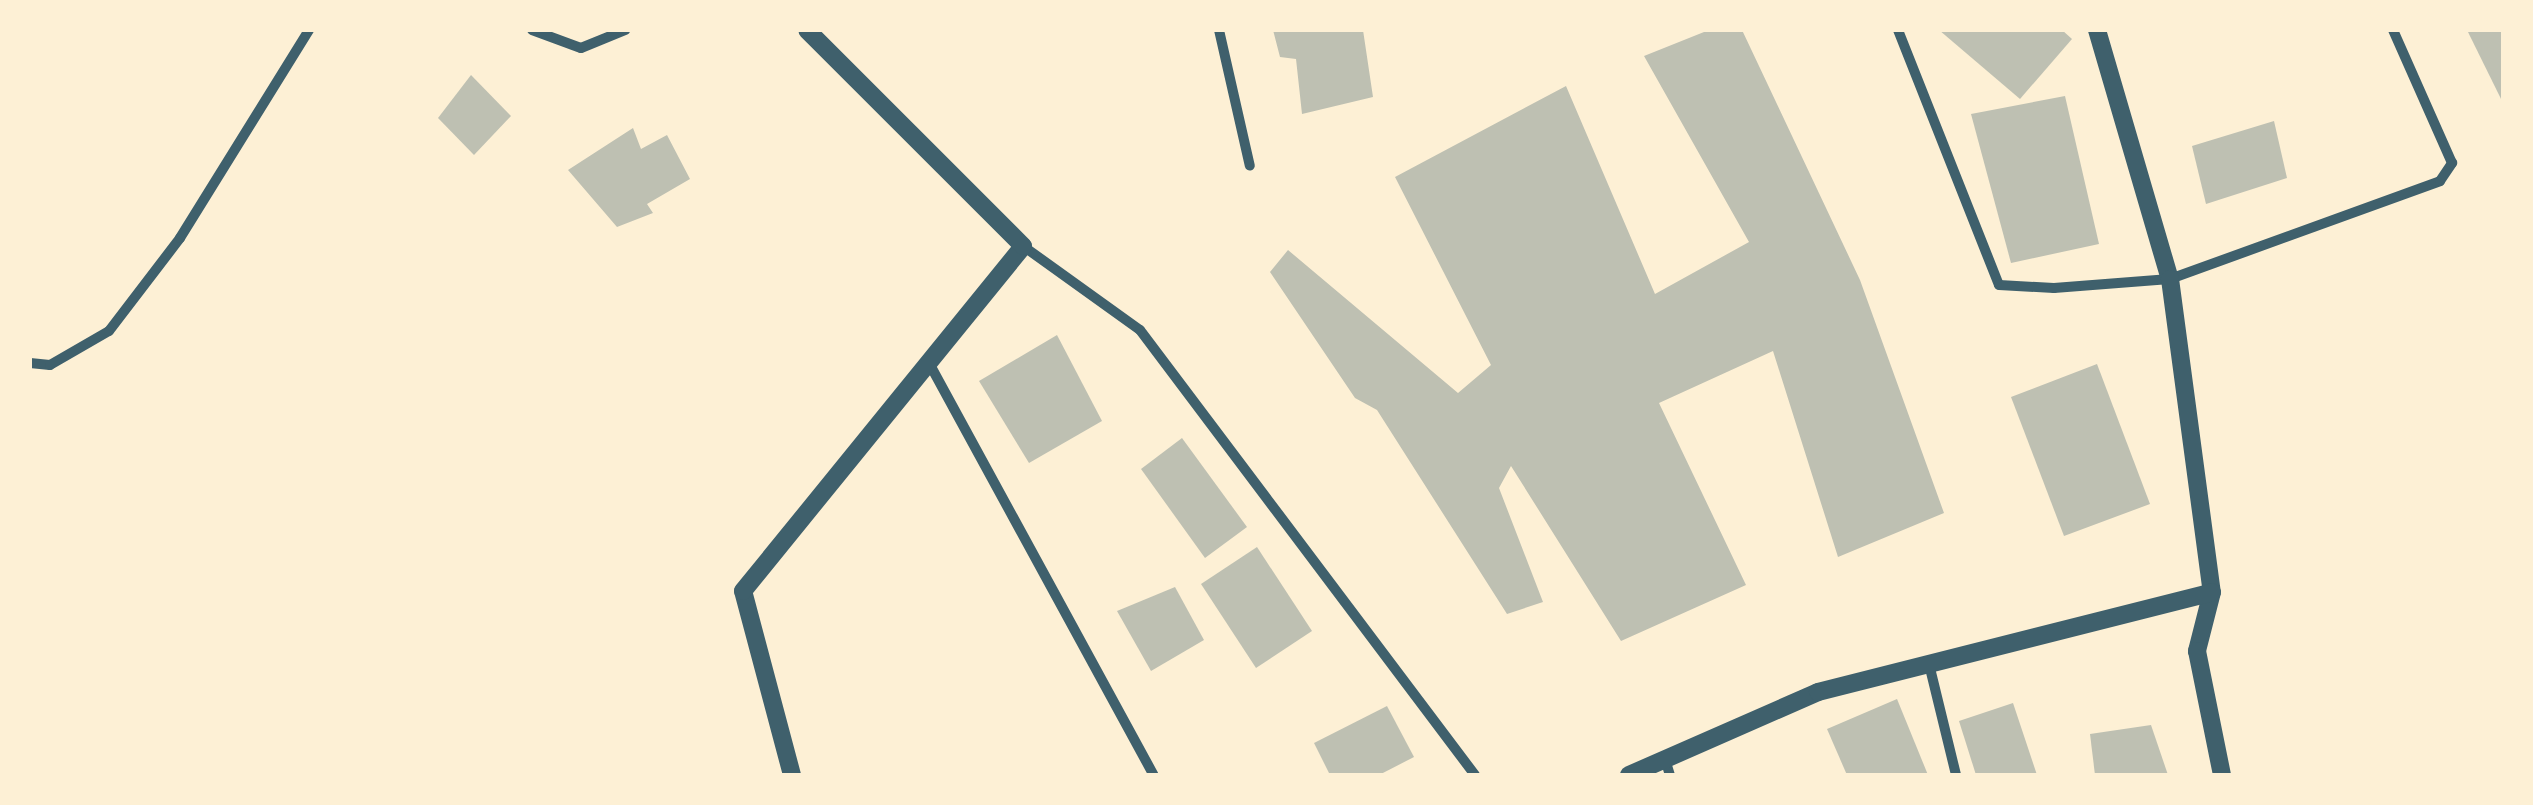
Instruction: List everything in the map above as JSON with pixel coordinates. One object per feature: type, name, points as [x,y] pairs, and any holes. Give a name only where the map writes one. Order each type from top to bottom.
[{"type":"street","points":[[30,363],[50,365],[109,331],[180,238],[309,30]]},
{"type":"street","points":[[532,30],[581,48],[625,30]]},
{"type":"street","points":[[807,30],[1023,246],[1140,330],[1474,775]]},
{"type":"street","points":[[1219,30],[1250,166]]},
{"type":"street","points":[[1898,30],[1999,285],[2170,279],[2440,181],[2452,163],[2392,30]]},
{"type":"street","points":[[2098,30],[2170,279],[2212,592],[2196,650],[2222,775]]},
{"type":"street","points":[[792,775],[744,592],[1023,246]]},
{"type":"street","points":[[929,363],[1154,775]]},
{"type":"street","points":[[1628,775],[1667,767],[1818,692],[2212,592]]},
{"type":"street","points":[[1930,664],[1956,775]]},
{"type":"building","points":[[1273,30],[1363,30],[1373,97],[1302,114],[1296,59],[1280,57]]},
{"type":"building","points":[[1709,30],[1742,30],[1860,280],[1944,513],[1838,557],[1773,351],[1659,403],[1746,585],[1621,641],[1511,466],[1499,488],[1543,602],[1507,614],[1377,410],[1355,398],[1270,272],[1288,250],[1458,393],[1491,365],[1395,177],[1566,86],[1655,294],[1749,242],[1644,56]]},
{"type":"building","points":[[1939,30],[2062,30],[2072,39],[2020,99]]},
{"type":"building","points":[[2467,30],[2503,30],[2503,103]]},
{"type":"building","points":[[471,75],[511,116],[474,155],[438,118]]},
{"type":"building","points":[[2065,96],[2099,244],[2011,263],[1971,114]]},
{"type":"building","points":[[2274,121],[2287,178],[2206,204],[2192,146]]},
{"type":"building","points":[[633,128],[641,149],[667,135],[690,179],[647,204],[653,213],[617,227],[568,170]]},
{"type":"building","points":[[1057,335],[1102,421],[1029,463],[979,381]]},
{"type":"building","points":[[2097,364],[2150,504],[2064,536],[2011,397]]},
{"type":"building","points":[[1182,438],[1247,527],[1205,558],[1141,469]]},
{"type":"building","points":[[1257,547],[1312,631],[1256,668],[1201,584]]},
{"type":"building","points":[[1175,587],[1204,640],[1151,671],[1117,611]]},
{"type":"building","points":[[1897,699],[1928,775],[1847,775],[1827,729]]},
{"type":"building","points":[[2013,703],[2037,775],[1976,775],[1959,721]]},
{"type":"building","points":[[1387,706],[1414,757],[1379,775],[1330,775],[1314,743]]},
{"type":"building","points":[[2151,725],[2168,775],[2095,775],[2090,734]]}]
